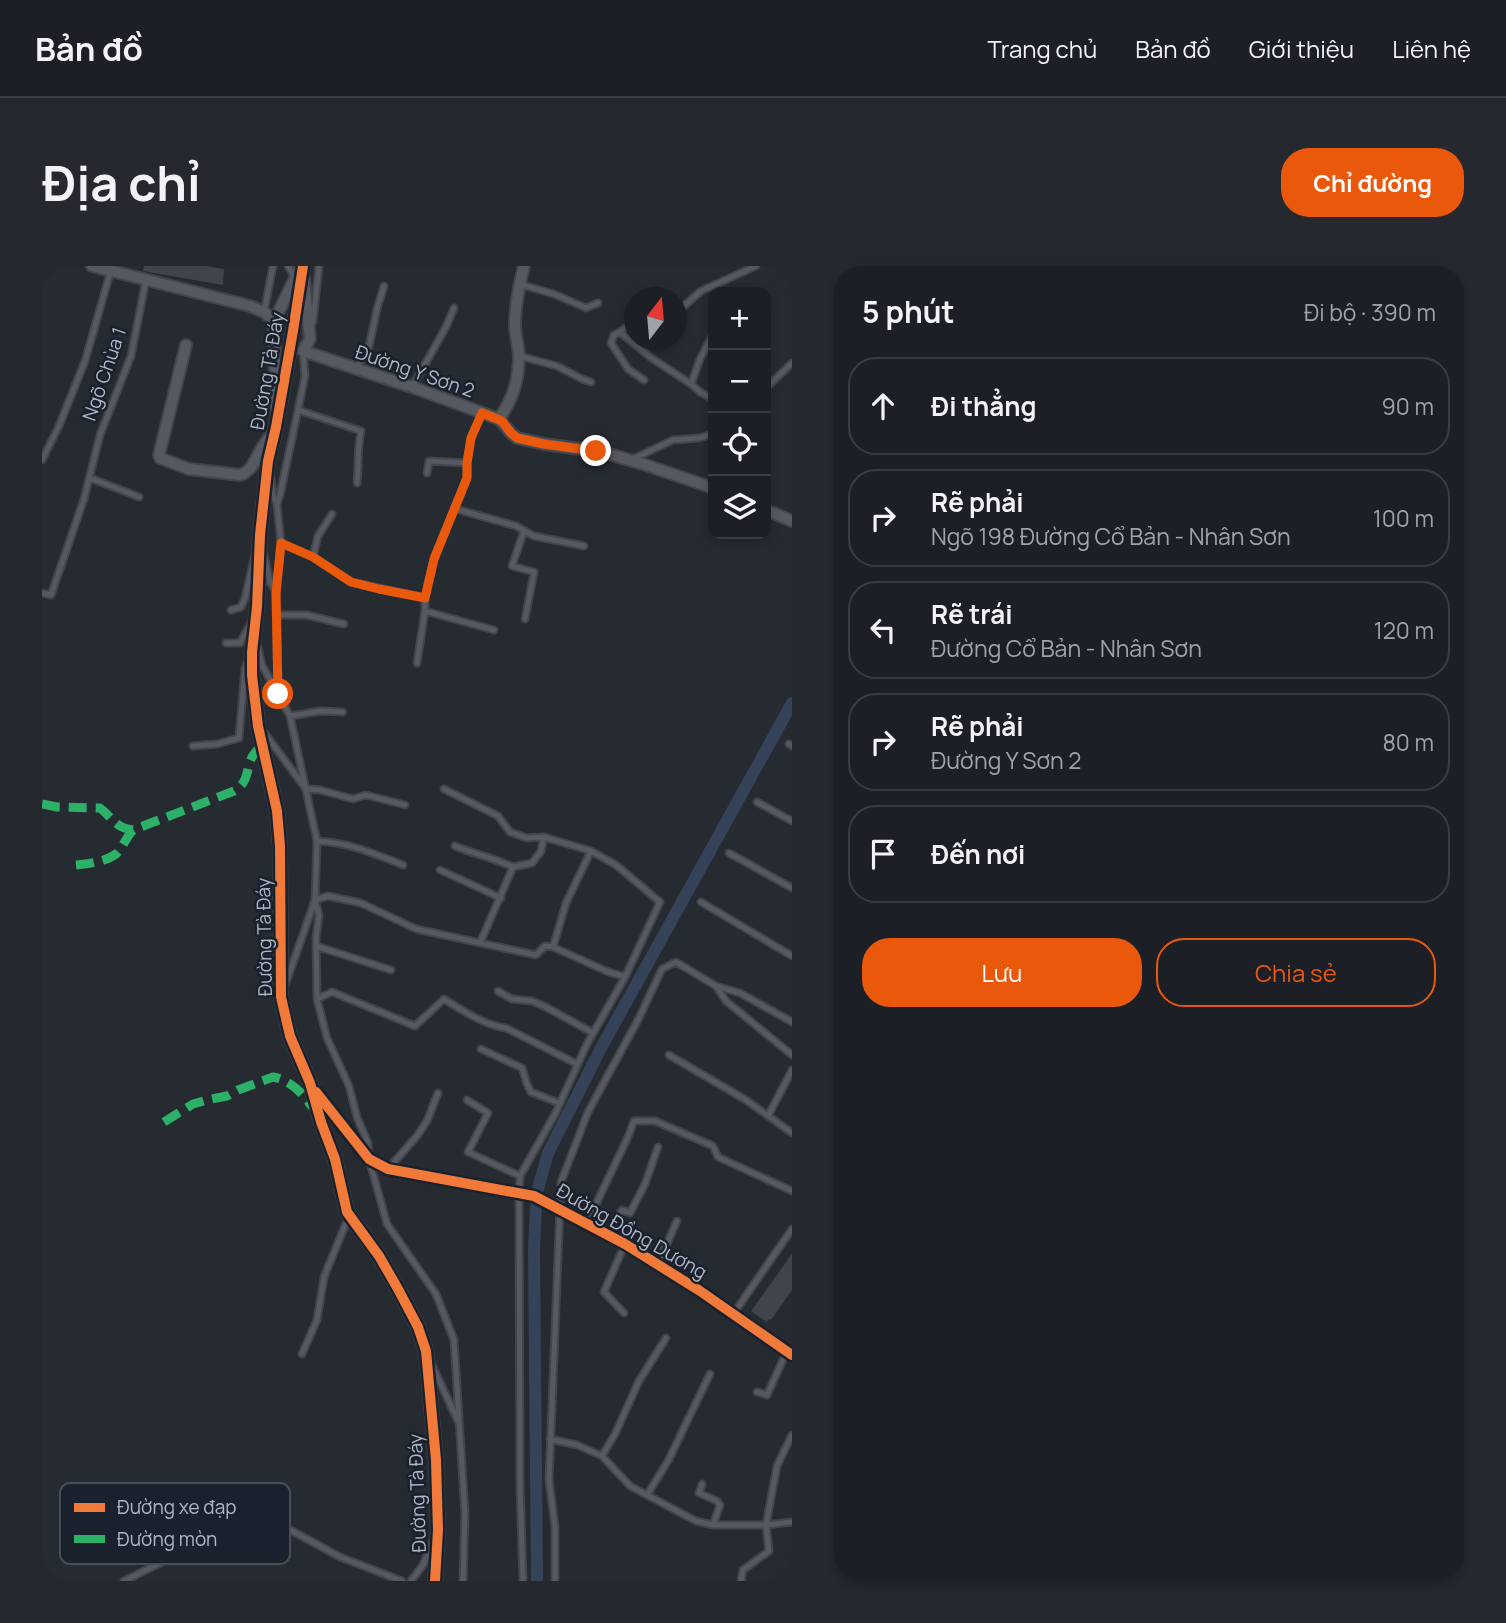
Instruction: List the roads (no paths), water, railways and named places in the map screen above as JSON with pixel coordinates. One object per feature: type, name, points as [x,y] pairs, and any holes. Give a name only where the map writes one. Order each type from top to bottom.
[{"type":"street","points":[[92,266],[250,306],[264,312],[274,321]]},
{"type":"street","points":[[186,345],[160,458],[189,469],[240,475],[246,473],[275,429],[274,321],[302,266]]},
{"type":"street","points":[[302,266],[310,339],[303,351]]},
{"type":"street","name":"Đường Tà Đáy","points":[[302,266],[268,461],[259,539],[252,675],[258,726],[277,811],[280,846],[281,997],[290,1036],[310,1083],[335,1159],[347,1212],[379,1256],[398,1289],[418,1327],[426,1350],[436,1460],[438,1530],[435,1581]]},
{"type":"street","points":[[499,419],[511,402],[515,385],[519,356],[515,329],[516,305],[524,266]]},
{"type":"street","name":"Đường Y Sơn 2","points":[[303,351],[499,419],[517,438],[596,451],[708,486]]},
{"type":"street","points":[[594,438],[596,451]]},
{"type":"street","points":[[771,512],[792,521]]},
{"type":"street","name":"Đường Đồng Dương","points":[[310,1083],[369,1159],[388,1169],[534,1196],[658,1264],[734,1313],[789,1353]]},
{"type":"lane","points":[[264,312],[272,266]]},
{"type":"lane","points":[[288,266],[295,278]]},
{"type":"lane","points":[[310,339],[319,266]]},
{"type":"lane","points":[[687,304],[701,291],[756,266]]},
{"type":"lane","points":[[42,460],[85,361],[111,270]]},
{"type":"lane","name":"Ngõ Chùa 1","points":[[42,593],[51,595],[84,499],[100,435],[131,356],[146,280]]},
{"type":"lane","points":[[519,284],[586,308],[598,303]]},
{"type":"lane","points":[[356,369],[369,348],[384,286]]},
{"type":"lane","points":[[412,387],[454,308]]},
{"type":"lane","points":[[624,329],[614,335],[611,344],[628,369],[643,380]]},
{"type":"lane","points":[[620,332],[650,357],[708,396]]},
{"type":"lane","points":[[691,384],[708,344]]},
{"type":"lane","points":[[277,505],[305,376],[303,351]]},
{"type":"lane","points":[[519,356],[557,366],[591,382]]},
{"type":"lane","points":[[771,383],[792,363]]},
{"type":"lane","points":[[298,410],[362,431],[358,446],[357,483]]},
{"type":"lane","points":[[417,663],[425,598],[434,559],[467,478],[471,438],[482,413]]},
{"type":"lane","points":[[630,460],[673,440],[708,435]]},
{"type":"lane","points":[[268,461],[281,543],[276,593],[278,694]]},
{"type":"lane","points":[[427,474],[429,461],[467,463]]},
{"type":"lane","points":[[90,478],[139,497]]},
{"type":"lane","points":[[456,509],[516,526],[534,536],[584,546]]},
{"type":"lane","points":[[313,557],[318,536],[332,514]]},
{"type":"lane","points":[[524,531],[512,566],[534,572],[525,619]]},
{"type":"lane","points":[[259,539],[270,582],[276,593]]},
{"type":"lane","points":[[230,610],[241,607],[245,598],[259,539]]},
{"type":"lane","points":[[281,543],[313,557],[351,582],[425,598]]},
{"type":"lane","points":[[226,643],[242,641],[257,607]]},
{"type":"lane","points":[[425,611],[494,630]]},
{"type":"lane","points":[[276,615],[306,615],[344,624]]},
{"type":"lane","points":[[192,746],[217,744],[239,738],[245,669],[253,645],[258,647],[262,665],[290,716],[317,841],[317,999],[327,1038],[349,1086],[368,1143],[369,1159],[387,1224],[436,1294],[454,1340],[466,1514],[463,1581]]},
{"type":"lane","points":[[290,716],[321,711],[343,712]]},
{"type":"lane","points":[[258,726],[306,789],[352,799],[366,795],[405,805]]},
{"type":"lane","points":[[444,789],[499,816],[510,832],[527,838],[544,837],[591,851],[616,865],[660,902],[625,977],[593,1032],[520,1176],[520,1484],[523,1581]]},
{"type":"lane","points":[[757,802],[792,821]]},
{"type":"lane","points":[[455,846],[513,867],[532,863],[541,851],[544,837]]},
{"type":"lane","points":[[317,841],[333,841],[356,847],[403,865]]},
{"type":"lane","points":[[553,947],[566,903],[591,851]]},
{"type":"lane","points":[[729,853],[792,888]]},
{"type":"lane","points":[[480,943],[513,867]]},
{"type":"lane","points":[[440,870],[501,898]]},
{"type":"lane","points":[[315,900],[328,896],[361,903],[416,929],[536,955],[545,946],[553,947],[625,977]]},
{"type":"lane","points":[[281,997],[315,900]]},
{"type":"lane","points":[[701,902],[792,956]]},
{"type":"lane","points":[[316,946],[391,970]]},
{"type":"lane","points":[[555,1581],[555,1527],[549,1480],[561,1182],[588,1112],[662,969],[676,962],[716,986],[740,993],[792,1022]]},
{"type":"lane","points":[[716,986],[726,1001],[792,1055]]},
{"type":"lane","points":[[498,991],[512,999],[532,1001],[546,1007],[593,1032]]},
{"type":"lane","points":[[317,999],[332,992],[415,1026],[444,999],[495,1027],[506,1028],[578,1064]]},
{"type":"lane","points":[[481,1049],[522,1068],[531,1091],[559,1103]]},
{"type":"lane","points":[[669,1055],[746,1100],[792,1133]]},
{"type":"lane","points":[[768,1116],[792,1070]]},
{"type":"lane","points":[[388,1169],[427,1121],[438,1093]]},
{"type":"lane","points":[[467,1100],[488,1113],[468,1153],[520,1176]]},
{"type":"lane","points":[[587,1223],[634,1121],[655,1121],[713,1146],[718,1157],[792,1191]]},
{"type":"lane","points":[[608,1235],[622,1210],[630,1213],[645,1184],[658,1147]]},
{"type":"lane","points":[[302,1353],[317,1320],[324,1277],[349,1216]]},
{"type":"lane","points":[[658,1264],[677,1221]]},
{"type":"lane","points":[[734,1313],[792,1228]]},
{"type":"lane","points":[[624,1313],[604,1292],[625,1244]]},
{"type":"lane","points":[[601,1456],[615,1434],[639,1381],[666,1338]]},
{"type":"lane","points":[[426,1350],[460,1425]]},
{"type":"lane","points":[[757,1392],[767,1395],[789,1353]]},
{"type":"lane","points":[[647,1495],[668,1461],[710,1374]]},
{"type":"lane","points":[[741,1581],[743,1570],[769,1551],[766,1525],[777,1466],[792,1437]]},
{"type":"lane","points":[[550,1439],[576,1445],[601,1456],[631,1486],[696,1521],[713,1525],[792,1522]]},
{"type":"lane","points":[[702,1484],[699,1493],[720,1505],[713,1525]]},
{"type":"lane","points":[[290,1530],[340,1557],[402,1581]]},
{"type":"lane","points":[[411,1581],[423,1565],[438,1530]]},
{"type":"lane","points":[[124,1581],[158,1564]]},
{"type":"waterway","points":[[537,1192],[548,1153],[601,1048],[792,703]]},
{"type":"waterway","points":[[536,1207],[534,1249],[537,1581]]}]
